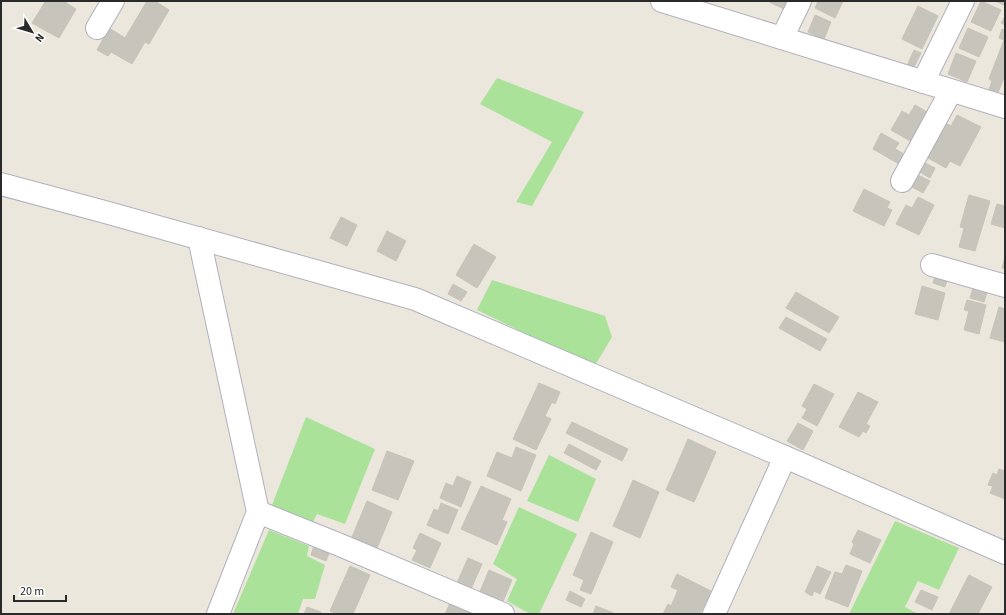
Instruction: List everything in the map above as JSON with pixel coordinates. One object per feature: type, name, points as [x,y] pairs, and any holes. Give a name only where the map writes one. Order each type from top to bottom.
[{"type":"street","points":[[97,28],[112,1]]},
{"type":"street","points":[[662,1],[1005,107]]},
{"type":"street","points":[[782,38],[800,1]]},
{"type":"street","points":[[923,82],[963,1]]},
{"type":"street","points":[[902,181],[951,91]]},
{"type":"street","points":[[1,184],[415,299],[1005,553]]},
{"type":"street","points":[[199,238],[258,512],[218,614]]},
{"type":"street","points":[[932,266],[1005,286]]},
{"type":"street","points":[[714,614],[785,457]]},
{"type":"street","points":[[258,512],[503,614]]},
{"type":"green space","points":[[497,78],[584,112],[532,206],[516,202],[552,142],[480,104]]},
{"type":"green space","points":[[492,280],[605,316],[612,337],[594,367],[477,310]]},
{"type":"green space","points":[[306,417],[375,449],[345,524],[317,514],[312,524],[272,505]]},
{"type":"green space","points":[[549,455],[596,479],[578,522],[527,501]]},
{"type":"green space","points":[[519,507],[577,534],[539,614],[530,614],[507,601],[517,579],[493,564]]},
{"type":"green space","points":[[895,521],[959,548],[939,590],[918,581],[905,607],[918,614],[849,614]]},
{"type":"green space","points":[[269,530],[309,546],[307,556],[325,565],[315,599],[303,599],[298,614],[233,614]]},
{"type":"building","points":[[44,1],[63,1],[76,9],[59,38],[32,23],[45,2]]},
{"type":"building","points":[[147,1],[155,1],[169,10],[149,44],[145,42],[132,64],[111,52],[108,56],[97,50],[109,28],[125,38]]},
{"type":"building","points":[[788,1],[784,9],[769,2]]},
{"type":"building","points":[[818,1],[843,1],[835,18],[815,8]]},
{"type":"building","points":[[981,1],[1001,10],[991,31],[971,22]]},
{"type":"building","points":[[995,1],[1005,1],[1005,3],[1004,5]]},
{"type":"building","points":[[918,6],[938,16],[922,49],[902,39]]},
{"type":"building","points":[[815,15],[831,22],[824,39],[808,32]]},
{"type":"building","points":[[1005,16],[1005,25],[1001,23]]},
{"type":"building","points":[[968,28],[988,37],[979,57],[959,48]]},
{"type":"building","points":[[1002,29],[1005,30],[1005,75],[997,95],[988,92],[992,81],[989,79],[1004,40],[999,38]]},
{"type":"building","points":[[914,50],[921,53],[913,69],[907,66]]},
{"type":"building","points":[[956,53],[976,61],[967,82],[948,74]]},
{"type":"building","points":[[915,105],[929,113],[912,142],[891,130],[902,111],[909,115]]},
{"type":"building","points":[[957,115],[981,127],[960,166],[950,161],[946,168],[928,158],[947,124],[951,126]]},
{"type":"building","points":[[881,133],[899,143],[895,149],[904,154],[899,164],[873,149]]},
{"type":"building","points":[[923,162],[935,168],[930,178],[918,171]]},
{"type":"building","points":[[918,175],[930,181],[923,193],[912,187]]},
{"type":"building","points":[[864,189],[890,202],[887,208],[892,210],[884,226],[853,211]]},
{"type":"building","points":[[969,195],[990,201],[975,251],[959,247],[964,228],[960,227]]},
{"type":"building","points":[[918,197],[934,205],[919,235],[896,224],[906,205],[912,208]]},
{"type":"building","points":[[997,204],[1005,206],[1005,228],[991,224]]},
{"type":"building","points":[[341,217],[357,225],[347,246],[330,238]]},
{"type":"building","points":[[387,231],[406,241],[396,261],[377,251]]},
{"type":"building","points":[[474,244],[496,257],[477,288],[456,275]]},
{"type":"building","points":[[1005,257],[1005,269],[1002,268]]},
{"type":"building","points":[[936,273],[948,277],[945,287],[933,283]]},
{"type":"building","points":[[453,284],[467,292],[461,301],[448,294]]},
{"type":"building","points":[[974,285],[988,289],[984,302],[970,298]]},
{"type":"building","points":[[922,286],[945,293],[938,320],[915,314]]},
{"type":"building","points":[[796,292],[839,317],[829,333],[786,308]]},
{"type":"building","points":[[967,300],[986,305],[979,334],[964,330],[969,311],[964,310]]},
{"type":"building","points":[[999,307],[1005,309],[1005,342],[990,338]]},
{"type":"building","points":[[786,317],[827,339],[820,351],[779,328]]},
{"type":"building","points":[[539,383],[560,392],[555,404],[552,402],[545,416],[551,419],[536,450],[513,439]]},
{"type":"building","points":[[814,384],[834,394],[817,426],[802,418],[807,409],[802,406]]},
{"type":"building","points":[[858,392],[878,402],[866,424],[870,426],[866,433],[863,431],[859,437],[839,427]]},
{"type":"building","points":[[572,422],[628,449],[622,461],[566,433]]},
{"type":"building","points":[[798,423],[813,431],[803,450],[787,441]]},
{"type":"building","points":[[688,439],[716,452],[694,502],[666,490]]},
{"type":"building","points":[[569,444],[601,461],[596,470],[564,453]]},
{"type":"building","points":[[516,447],[536,455],[521,491],[487,476],[497,452],[512,458]]},
{"type":"building","points":[[387,451],[414,461],[398,500],[372,490]]},
{"type":"building","points":[[999,469],[1005,471],[1005,499],[990,493],[993,486],[988,485],[993,473],[997,475]]},
{"type":"building","points":[[457,476],[471,482],[461,507],[440,498],[446,483],[453,486]]},
{"type":"building","points":[[633,480],[659,492],[640,538],[613,526]]},
{"type":"building","points":[[481,486],[511,499],[502,520],[507,522],[497,545],[461,529]]},
{"type":"building","points":[[367,501],[392,512],[377,548],[352,537]]},
{"type":"building","points":[[441,503],[458,510],[448,534],[427,525],[434,509],[438,511]]},
{"type":"building","points":[[858,530],[881,540],[870,563],[850,554],[854,544],[852,542]]},
{"type":"building","points":[[591,532],[613,542],[591,594],[580,590],[584,580],[573,575]]},
{"type":"building","points":[[420,533],[441,543],[430,568],[412,560],[417,550],[413,548]]},
{"type":"building","points":[[314,546],[330,551],[326,561],[311,555]]},
{"type":"building","points":[[468,558],[482,564],[471,589],[457,583]]},
{"type":"building","points":[[846,565],[862,571],[848,607],[825,598],[835,572],[842,574]]},
{"type":"building","points":[[350,566],[370,575],[353,614],[337,614],[330,611]]},
{"type":"building","points":[[817,566],[831,572],[820,594],[814,591],[812,596],[805,592]]},
{"type":"building","points":[[489,570],[512,580],[502,604],[479,594]]},
{"type":"building","points":[[677,574],[711,591],[700,614],[663,614],[668,604],[671,606],[678,590],[671,587]]},
{"type":"building","points":[[969,575],[992,587],[978,614],[949,614]]},
{"type":"building","points":[[921,590],[938,597],[932,610],[915,602]]},
{"type":"building","points":[[570,591],[585,599],[581,607],[566,600]]},
{"type":"building","points":[[450,603],[470,612],[469,614],[445,614]]},
{"type":"building","points":[[596,606],[616,614],[593,614]]},
{"type":"building","points":[[307,607],[321,612],[321,614],[304,614]]}]
